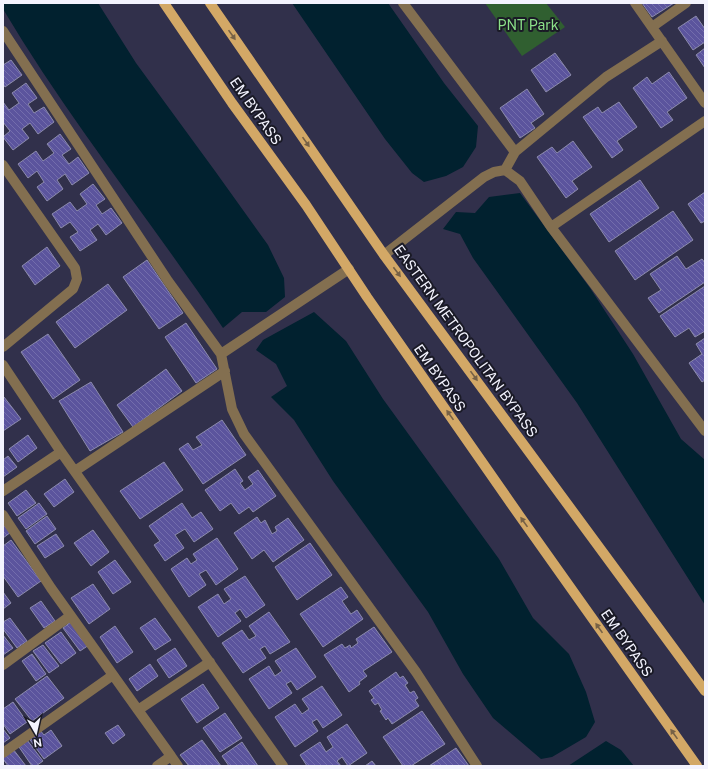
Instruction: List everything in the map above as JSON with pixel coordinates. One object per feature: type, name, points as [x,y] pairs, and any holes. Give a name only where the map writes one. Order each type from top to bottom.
[{"type":"main road","name":"EM BYPASS","points":[[164,3],[232,103],[306,205],[514,508],[697,766]]},
{"type":"main road","name":"EASTERN METROPOLITAN BYPASS","points":[[210,3],[384,255],[705,691]]},
{"type":"street","points":[[403,3],[515,152]]},
{"type":"street","points":[[635,3],[705,103]]},
{"type":"street","points":[[652,27],[686,3]]},
{"type":"street","points":[[3,31],[168,281],[221,354],[232,410],[244,434],[416,672],[477,766]]},
{"type":"street","points":[[506,170],[515,152],[606,77],[662,41]]},
{"type":"street","points":[[551,227],[705,121]]},
{"type":"street","points":[[3,165],[75,268],[77,279],[73,289],[3,347]]},
{"type":"street","points":[[384,255],[484,177],[494,172],[506,170],[520,181],[551,227],[705,431]]},
{"type":"street","points":[[221,354],[349,269]]},
{"type":"street","points":[[3,365],[61,452],[283,766]]},
{"type":"street","points":[[75,471],[225,371]]},
{"type":"street","points":[[3,491],[61,452]]},
{"type":"street","points":[[3,515],[70,616],[178,766]]},
{"type":"street","points":[[3,665],[70,616]]},
{"type":"street","points":[[138,710],[210,662]]},
{"type":"street","points":[[3,753],[113,675]]},
{"type":"street","points":[[157,766],[171,756]]},
{"type":"green space","name":"PNT Park","points":[[485,3],[546,3],[565,27],[522,56]]},
{"type":"water","points":[[3,3],[98,3],[136,63],[268,245],[284,278],[285,297],[266,312],[242,312],[223,328],[55,91],[3,9]]},
{"type":"water","points":[[292,3],[388,3],[444,83],[478,126],[476,147],[463,167],[446,176],[424,182],[412,173],[385,139]]},
{"type":"water","points":[[520,193],[590,288],[633,354],[681,439],[705,460],[705,605],[577,403],[473,258],[460,234],[443,229],[456,212],[475,213],[489,197]]},
{"type":"water","points":[[314,312],[346,341],[383,399],[499,559],[533,618],[569,654],[586,692],[595,722],[586,737],[552,757],[541,759],[493,718],[463,674],[428,612],[333,481],[294,420],[271,397],[287,386],[276,364],[256,350],[263,340]]},
{"type":"water","points":[[606,741],[621,750],[634,766],[568,766]]},
{"type":"building","points":[[642,3],[674,3],[652,17]]},
{"type":"building","points":[[696,16],[705,29],[705,42],[693,50],[678,28]]},
{"type":"building","points":[[705,48],[705,68],[696,55]]},
{"type":"building","points":[[555,53],[571,75],[546,92],[531,70]]},
{"type":"building","points":[[11,60],[22,75],[5,87],[3,84],[3,65]]},
{"type":"building","points":[[669,72],[687,98],[667,112],[673,120],[661,128],[633,88],[647,77],[652,84]]},
{"type":"building","points":[[26,83],[37,98],[28,104],[34,113],[44,107],[54,122],[38,134],[30,123],[22,129],[29,138],[13,150],[3,137],[10,131],[3,122],[3,102],[9,110],[19,103],[12,93]]},
{"type":"building","points":[[527,89],[544,114],[531,123],[535,128],[520,138],[500,108]]},
{"type":"building","points":[[619,102],[637,127],[617,141],[623,150],[612,158],[583,117],[598,107],[602,113]]},
{"type":"building","points":[[60,134],[71,149],[62,155],[69,164],[78,157],[89,173],[72,185],[65,174],[57,180],[63,189],[47,201],[37,187],[44,182],[37,171],[28,178],[18,164],[36,151],[43,161],[54,153],[47,144]]},
{"type":"building","points":[[573,141],[592,167],[572,181],[578,189],[566,198],[537,157],[552,147],[557,153]]},
{"type":"building","points":[[640,180],[659,208],[609,242],[590,214]]},
{"type":"building","points":[[93,184],[105,199],[96,205],[102,214],[111,208],[122,223],[106,235],[98,224],[90,230],[97,240],[80,251],[70,237],[78,232],[70,222],[61,228],[52,214],[70,202],[77,211],[87,204],[80,194]]},
{"type":"building","points":[[705,192],[705,221],[701,223],[688,204]]},
{"type":"building","points":[[673,211],[693,240],[635,280],[615,251]]},
{"type":"building","points":[[47,247],[60,266],[35,285],[22,266]]},
{"type":"building","points":[[677,256],[686,269],[702,259],[705,263],[705,282],[659,313],[648,298],[661,290],[650,274]]},
{"type":"building","points":[[147,260],[183,313],[159,329],[123,277]]},
{"type":"building","points":[[108,284],[127,310],[75,348],[56,322]]},
{"type":"building","points":[[705,286],[705,331],[695,337],[689,328],[675,337],[660,316]]},
{"type":"building","points":[[186,323],[217,369],[196,383],[165,337]]},
{"type":"building","points":[[48,334],[80,380],[53,399],[21,352]]},
{"type":"building","points":[[705,338],[705,380],[702,382],[689,363],[702,354],[696,344]]},
{"type":"building","points":[[166,369],[182,391],[133,427],[117,405]]},
{"type":"building","points":[[91,382],[123,432],[90,451],[59,401]]},
{"type":"building","points":[[4,397],[21,419],[3,431],[3,398]]},
{"type":"building","points":[[222,420],[246,455],[203,484],[179,449],[188,443],[193,450],[202,445],[196,437]]},
{"type":"building","points":[[28,435],[37,448],[18,462],[9,449]]},
{"type":"building","points":[[8,456],[17,467],[3,477],[3,460]]},
{"type":"building","points":[[164,462],[183,490],[140,519],[120,491]]},
{"type":"building","points":[[235,469],[243,481],[240,483],[245,490],[253,484],[248,477],[258,470],[276,496],[253,512],[249,507],[239,514],[231,503],[220,511],[205,490]]},
{"type":"building","points":[[65,479],[74,492],[54,507],[44,494]]},
{"type":"building","points":[[26,490],[36,503],[17,516],[8,503]]},
{"type":"building","points":[[39,503],[47,514],[26,529],[18,518]]},
{"type":"building","points":[[182,503],[192,518],[201,512],[213,529],[194,542],[185,529],[175,535],[184,548],[165,561],[154,545],[160,541],[149,526]]},
{"type":"building","points":[[47,516],[56,529],[35,544],[26,531]]},
{"type":"building","points":[[257,517],[261,523],[265,520],[272,534],[277,531],[275,527],[288,518],[304,540],[273,562],[264,550],[252,559],[234,533]]},
{"type":"building","points":[[3,520],[11,532],[3,538]]},
{"type":"building","points":[[93,530],[109,552],[91,566],[74,543]]},
{"type":"building","points":[[56,534],[64,546],[45,558],[37,546]]},
{"type":"building","points":[[217,538],[238,569],[216,585],[206,570],[199,574],[206,585],[189,597],[171,569],[187,558],[191,564],[197,560],[193,554]]},
{"type":"building","points":[[11,540],[41,581],[18,597],[3,576],[3,546]]},
{"type":"building","points":[[310,543],[332,575],[297,600],[275,567]]},
{"type":"building","points":[[115,560],[131,582],[113,594],[98,572]]},
{"type":"building","points":[[245,576],[265,605],[246,618],[240,609],[235,613],[241,621],[218,637],[198,607],[218,594],[224,604],[231,599],[224,589]]},
{"type":"building","points":[[93,584],[110,609],[89,624],[71,598]]},
{"type":"building","points":[[341,587],[348,597],[342,601],[351,614],[357,610],[363,619],[323,647],[300,614]]},
{"type":"building","points":[[3,592],[11,603],[3,609]]},
{"type":"building","points":[[41,601],[55,621],[44,628],[30,608]]},
{"type":"building","points":[[269,612],[290,642],[270,654],[265,646],[260,649],[266,658],[243,673],[222,643],[242,630],[249,640],[256,636],[249,626]]},
{"type":"building","points":[[10,618],[27,641],[17,648],[3,629],[3,622]]},
{"type":"building","points":[[155,618],[171,640],[155,650],[140,628]]},
{"type":"building","points":[[72,621],[89,645],[80,651],[63,628]]},
{"type":"building","points":[[115,626],[133,652],[117,663],[100,637]]},
{"type":"building","points":[[374,627],[392,652],[363,671],[367,676],[359,682],[360,684],[349,692],[324,655],[342,644],[345,648],[350,645],[351,648],[358,643],[356,639]]},
{"type":"building","points":[[61,632],[76,653],[61,664],[45,643]]},
{"type":"building","points":[[3,635],[13,648],[3,655]]},
{"type":"building","points":[[43,645],[59,666],[49,673],[33,651]]},
{"type":"building","points":[[175,648],[187,666],[169,678],[157,660]]},
{"type":"building","points":[[296,648],[316,677],[297,690],[291,681],[286,684],[292,693],[269,709],[249,679],[269,666],[275,676],[282,671],[275,661]]},
{"type":"building","points":[[32,654],[46,674],[36,681],[22,661]]},
{"type":"building","points":[[150,664],[158,676],[137,691],[129,679]]},
{"type":"building","points":[[396,672],[400,678],[403,676],[408,683],[405,685],[410,693],[414,691],[418,698],[415,700],[419,706],[392,724],[388,718],[386,720],[380,711],[382,710],[378,703],[375,705],[371,700],[374,698],[369,691]]},
{"type":"building","points":[[47,676],[64,698],[32,721],[15,699]]},
{"type":"building","points":[[203,684],[219,708],[197,723],[181,699]]},
{"type":"building","points":[[322,686],[342,715],[323,728],[317,719],[312,722],[318,731],[295,747],[275,717],[295,704],[302,714],[309,709],[302,699]]},
{"type":"building","points":[[13,702],[27,722],[10,734],[3,724],[3,709]]},
{"type":"building","points":[[422,711],[445,744],[411,766],[403,766],[383,737]]},
{"type":"building","points":[[225,713],[242,738],[220,752],[203,728]]},
{"type":"building","points":[[347,724],[367,753],[348,766],[342,757],[337,761],[341,766],[307,766],[300,755],[320,742],[326,752],[333,747],[327,737]]},
{"type":"building","points":[[118,725],[125,735],[113,744],[105,733]]},
{"type":"building","points":[[3,729],[10,738],[3,743]]},
{"type":"building","points":[[39,729],[44,735],[51,730],[62,746],[44,759],[28,737]]},
{"type":"building","points":[[27,740],[43,761],[36,766],[32,766],[19,747]]},
{"type":"building","points":[[202,740],[221,766],[189,766],[180,755]]},
{"type":"building","points":[[242,742],[258,766],[229,766],[222,756]]},
{"type":"building","points":[[456,748],[469,766],[429,766]]},
{"type":"building","points":[[13,749],[26,766],[8,766],[3,759],[3,756]]},
{"type":"building","points":[[372,761],[376,766],[365,766]]}]
